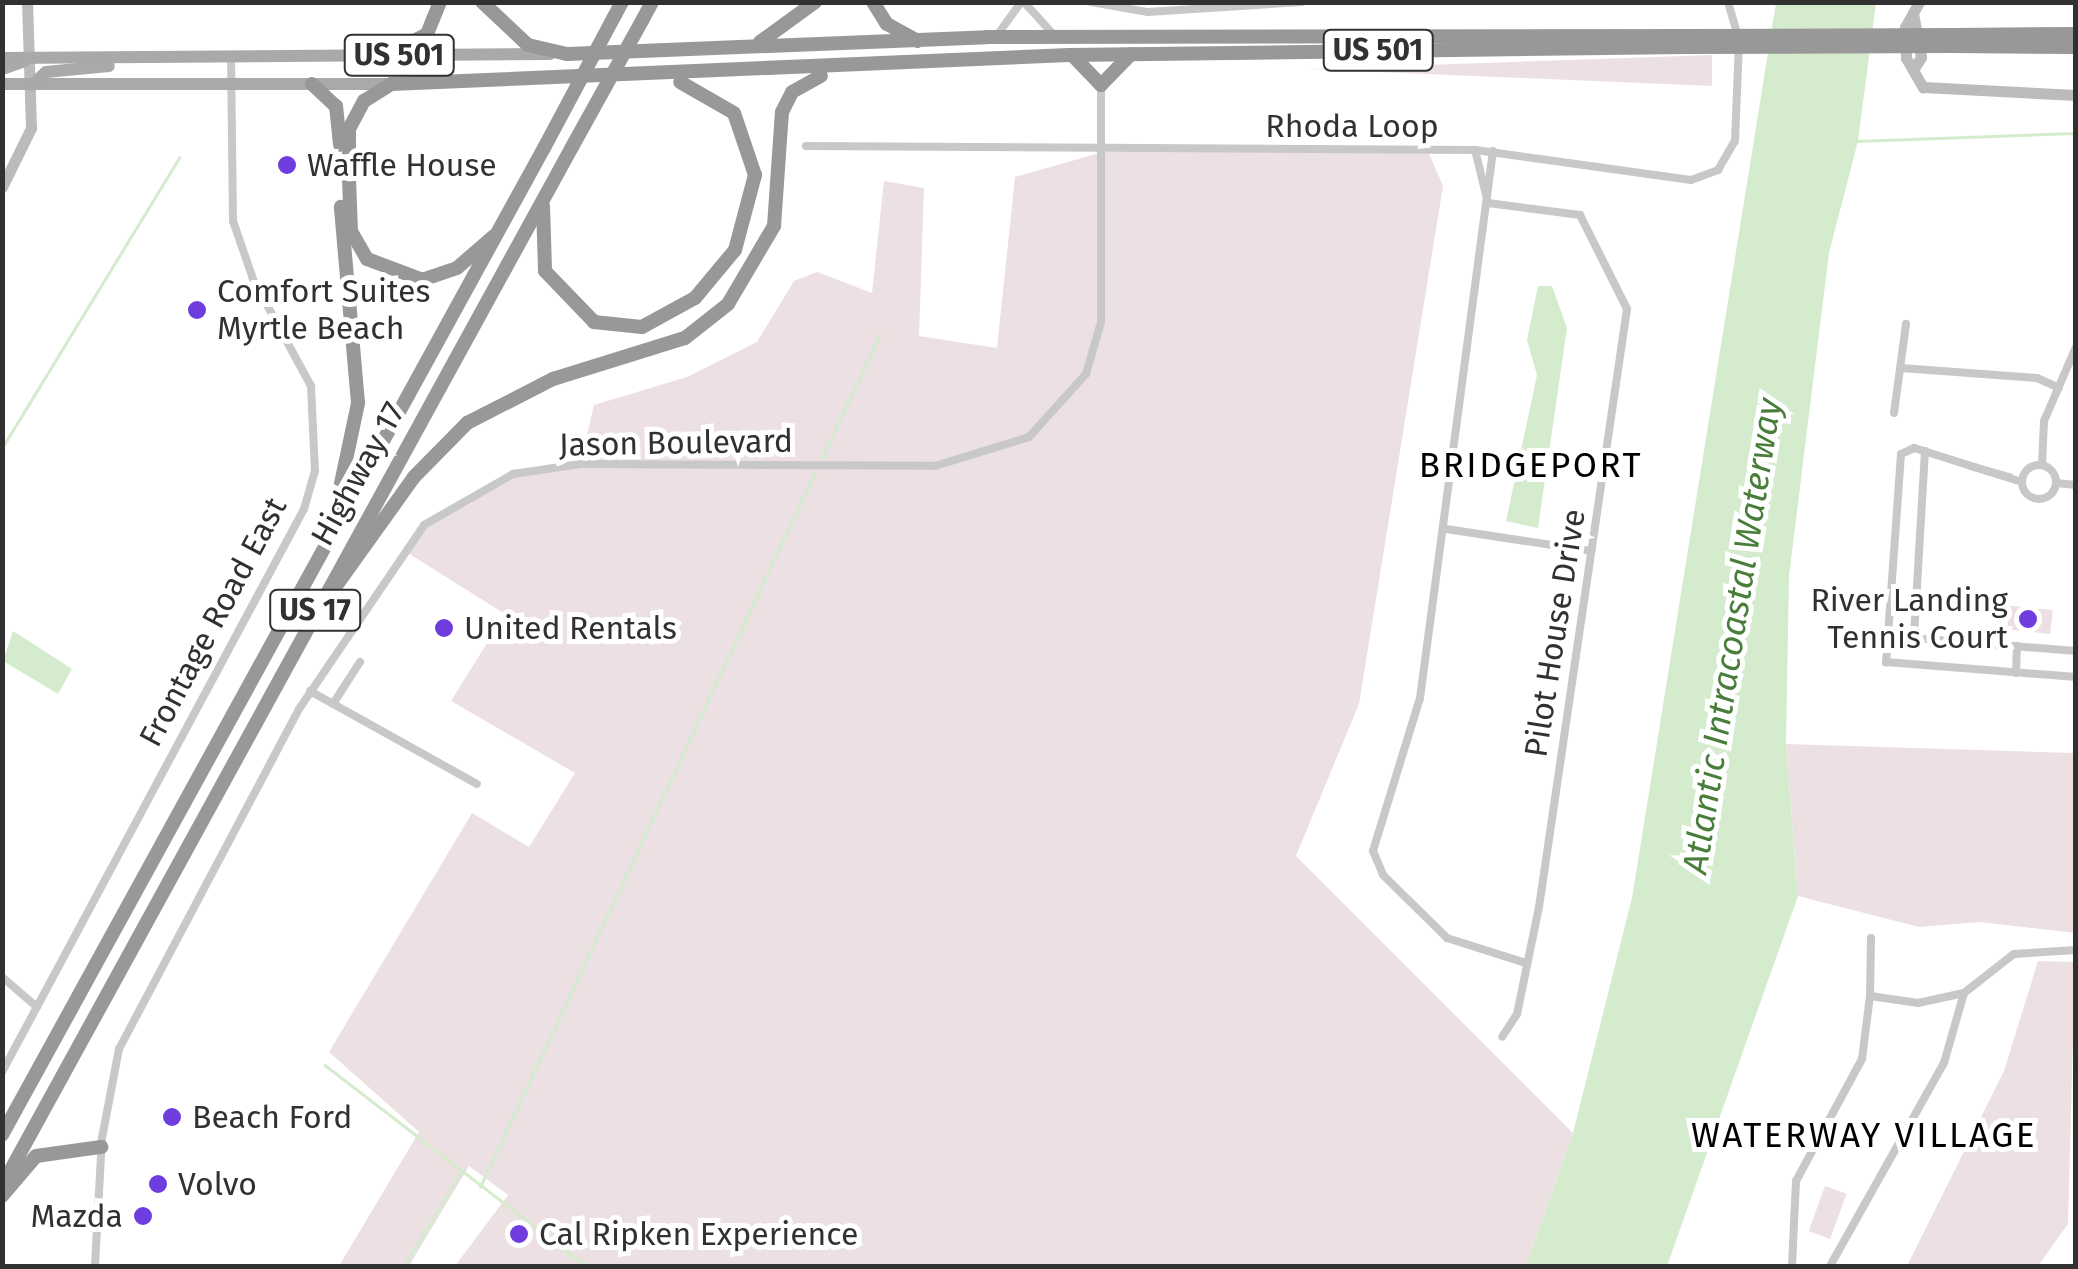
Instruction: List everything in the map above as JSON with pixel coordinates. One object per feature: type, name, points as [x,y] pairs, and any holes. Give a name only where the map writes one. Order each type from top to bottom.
[{"type":"highway","points":[[387,55],[427,34],[440,2]]},
{"type":"highway","points":[[482,2],[528,45],[567,54]]},
{"type":"highway","name":"Highway 17","points":[[2,1186],[310,618],[652,2]]},
{"type":"highway","points":[[745,48],[788,29],[815,2]]},
{"type":"highway","points":[[873,2],[887,24],[918,41]]},
{"type":"highway","name":"Highway 17","points":[[2,1134],[322,555],[618,7]]},
{"type":"highway","name":"US 501","points":[[392,84],[664,79],[1069,55],[1951,40],[2076,34]]},
{"type":"highway","name":"US 501","points":[[567,54],[987,37],[1688,42]]},
{"type":"highway","name":"US 501","points":[[1951,40],[2076,47]]},
{"type":"highway","points":[[1069,55],[1101,85],[1131,54]]},
{"type":"highway","points":[[310,618],[414,477],[467,424],[553,379],[684,338],[728,304],[774,226],[792,92],[845,69]]},
{"type":"highway","points":[[543,200],[545,272],[594,322],[627,328],[662,320],[709,284],[749,214],[751,151],[714,94],[664,79]]},
{"type":"highway","points":[[312,84],[340,119],[343,290],[358,403],[354,454],[322,555]]},
{"type":"highway","points":[[392,84],[359,106],[349,129],[358,246],[383,270],[424,280],[457,268],[494,236]]},
{"type":"highway","points":[[2,1196],[36,1156],[101,1148]]},
{"type":"main road","name":"US 501","points":[[2,58],[567,54]]},
{"type":"main road","points":[[2,69],[31,57]]},
{"type":"main road","points":[[32,84],[46,72],[160,57]]},
{"type":"main road","name":"US 501","points":[[2,84],[392,84]]},
{"type":"street","points":[[987,37],[1006,29],[1023,2],[1037,25],[1060,37]]},
{"type":"street","points":[[1091,2],[1148,12],[1302,2]]},
{"type":"street","name":"Rhoda Loop","points":[[806,146],[1103,152],[1476,150],[1683,180],[1718,170],[1732,152],[1739,40],[1728,2]]},
{"type":"street","points":[[2,187],[27,142],[32,84],[29,4]]},
{"type":"street","points":[[1916,8],[1905,27],[1914,70],[1932,92],[2076,94]]},
{"type":"street","name":"Frontage Road East","points":[[2,1072],[304,509],[315,471],[311,386],[233,221],[230,56]]},
{"type":"street","name":"Jason Boulevard","points":[[95,1266],[101,1148],[120,1049],[310,691],[424,525],[513,474],[580,464],[935,466],[1029,437],[1086,374],[1101,322],[1101,85]]},
{"type":"street","points":[[1476,150],[1488,203]]},
{"type":"street","points":[[1494,151],[1446,529],[1416,716],[1373,852],[1383,875],[1447,938],[1526,963]]},
{"type":"street","name":"Pilot House Drive","points":[[1488,203],[1580,216],[1623,290],[1626,338],[1517,1014],[1502,1037]]},
{"type":"street","points":[[1894,413],[1906,324]]},
{"type":"street","points":[[2022,482],[2042,466],[2058,388],[2076,348]]},
{"type":"street","points":[[1901,368],[2037,378],[2058,388]]},
{"type":"street","points":[[1914,638],[1925,451]]},
{"type":"street","points":[[2076,485],[2056,484],[2036,499],[2022,482],[2009,477],[1925,451],[1902,454],[1888,636],[1890,664],[2076,677]]},
{"type":"street","points":[[2042,466],[2056,484]]},
{"type":"street","points":[[1446,529],[1591,552]]},
{"type":"street","points":[[1896,530],[1920,532]]},
{"type":"street","points":[[1888,636],[2076,651]]},
{"type":"street","points":[[2016,673],[2017,646]]},
{"type":"street","points":[[332,704],[360,662]]},
{"type":"street","points":[[310,691],[476,784]]},
{"type":"street","points":[[1792,1266],[1796,1181],[1862,1059],[1870,996],[1871,938]]},
{"type":"street","points":[[1870,996],[1918,1004],[1964,993],[2014,954],[2076,950]]},
{"type":"street","points":[[2,977],[38,1007]]},
{"type":"street","points":[[1830,1266],[1944,1063],[1964,993]]},
{"type":"shaded area","points":[[1712,55],[1712,86],[1309,69]]},
{"type":"shaded area","points":[[1428,151],[1443,186],[1359,704],[1296,856],[1573,1133],[1526,1266],[455,1266],[508,1195],[469,1166],[409,1266],[339,1266],[419,1132],[329,1052],[472,813],[529,847],[575,773],[451,701],[505,614],[403,550],[424,525],[513,474],[580,464],[594,405],[687,377],[757,342],[794,281],[817,272],[872,293],[884,181],[924,188],[919,336],[997,348],[1015,177],[1103,152]]},
{"type":"shaded area","name":"River Landing Tennis Court","points":[[2004,605],[2053,610],[2050,634],[2001,629]]},
{"type":"shaded area","points":[[1786,744],[2075,753],[2075,933],[1980,922],[1919,927],[1798,896]]},
{"type":"shaded area","points":[[2038,961],[2075,962],[2068,1224],[2038,1266],[1907,1266],[2004,1071]]},
{"type":"shaded area","points":[[1825,1186],[1847,1194],[1830,1239],[1809,1231]]},
{"type":"water","name":"Atlantic Intracoastal Waterway","points":[[1776,3],[1876,3],[1858,141],[1829,253],[1789,576],[1786,744],[1798,896],[1667,1266],[1526,1266],[1573,1133],[1632,898]]},
{"type":"water","points":[[1538,286],[1552,286],[1567,328],[1538,528],[1506,521],[1537,375],[1527,340]]},
{"type":"water","points":[[13,631],[72,669],[58,694],[3,661]]},
{"type":"waterway","points":[[1857,141],[2076,133]]},
{"type":"waterway","points":[[2,448],[179,158]]},
{"type":"waterway","points":[[822,458],[879,336]]},
{"type":"waterway","points":[[480,1187],[815,472]]},
{"type":"waterway","points":[[325,1065],[586,1266]]},
{"type":"waterway","points":[[404,1266],[460,1174]]},
{"type":"place","name":"Waffle House","points":[[287,165]]},
{"type":"place","name":"Comfort Suites Myrtle Beach","points":[[197,310]]},
{"type":"place","name":"River Landing Tennis Court","points":[[2028,619]]},
{"type":"place","name":"United Rentals","points":[[444,628]]},
{"type":"place","name":"Beach Ford","points":[[172,1117]]},
{"type":"place","name":"Volvo","points":[[158,1184]]},
{"type":"place","name":"Mazda","points":[[143,1216]]},
{"type":"place","name":"Cal Ripken Experience","points":[[519,1234]]},
{"type":"district","name":"BRIDGEPORT","points":[[1531,465]]},
{"type":"district","name":"WATERWAY VILLAGE","points":[[1864,1135]]}]
